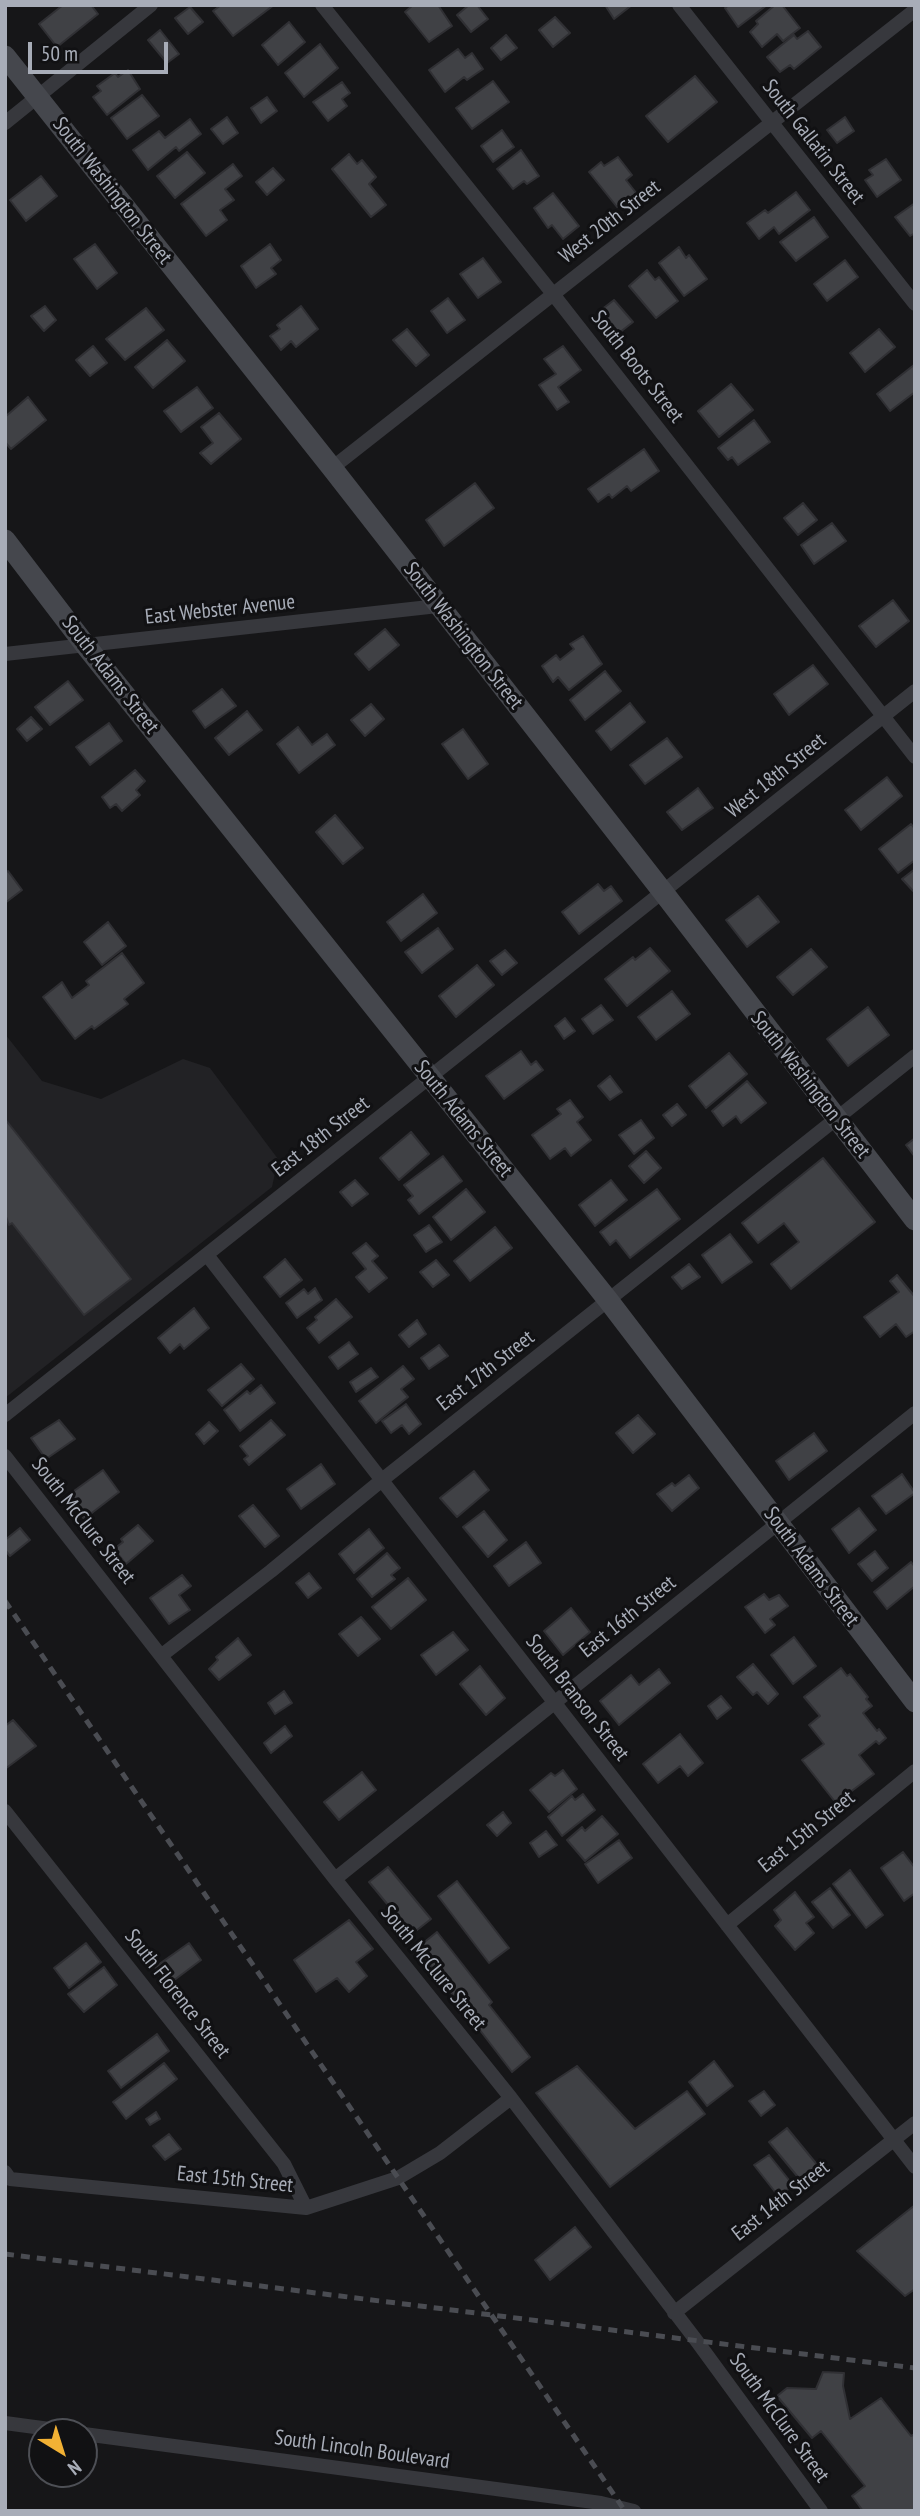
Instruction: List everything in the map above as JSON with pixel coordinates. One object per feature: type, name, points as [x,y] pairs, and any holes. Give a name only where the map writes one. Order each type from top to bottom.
[{"type":"main road","name":"South Washington Street","points":[[5,56],[332,468],[915,1220]]},
{"type":"main road","name":"South Adams Street","points":[[5,540],[86,646],[608,1300],[915,1702]]},
{"type":"street","points":[[5,122],[151,5]]},
{"type":"street","name":"South Boots Street","points":[[322,5],[553,294],[915,757]]},
{"type":"street","name":"South Gallatin Street","points":[[679,5],[915,304]]},
{"type":"street","name":"West 20th Street","points":[[332,468],[915,9]]},
{"type":"street","name":"East Webster Avenue","points":[[5,654],[438,606]]},
{"type":"street","name":"West 18th Street","points":[[663,892],[915,691]]},
{"type":"street","name":"East 18th Street","points":[[5,1415],[663,892]]},
{"type":"street","name":"East 17th Street","points":[[162,1655],[271,1571],[915,1056]]},
{"type":"street","name":"South Branson Street","points":[[207,1255],[915,2167]]},
{"type":"street","name":"East 16th Street","points":[[335,1879],[915,1413]]},
{"type":"street","name":"South McClure Street","points":[[5,1456],[335,1879],[510,2098],[821,2511]]},
{"type":"street","name":"East 15th Street","points":[[727,1924],[915,1771]]},
{"type":"street","name":"South Florence Street","points":[[5,1811],[284,2164],[306,2208]]},
{"type":"street","name":"East 15th Street","points":[[8,2176],[306,2208],[398,2178],[440,2153],[510,2098]]},
{"type":"street","name":"East 14th Street","points":[[674,2313],[915,2123]]},
{"type":"street","points":[[5,2423],[28,2426]]},
{"type":"street","name":"South Lincoln Boulevard","points":[[98,2436],[601,2503],[634,2511]]},
{"type":"shaded area","points":[[5,1034],[42,1081],[101,1099],[183,1059],[210,1068],[278,1159],[272,1187],[5,1398]]},
{"type":"building","points":[[63,5],[91,5],[98,14],[57,47],[39,24]]},
{"type":"building","points":[[221,5],[274,5],[233,36],[213,11]]},
{"type":"building","points":[[413,5],[438,5],[452,26],[429,42],[405,12]]},
{"type":"building","points":[[469,5],[477,5],[488,19],[471,32],[457,15]]},
{"type":"building","points":[[605,5],[632,5],[614,19]]},
{"type":"building","points":[[729,5],[767,5],[738,27],[725,8]]},
{"type":"building","points":[[775,5],[782,5],[800,28],[783,41],[777,34],[762,47],[750,32],[758,24],[756,21]]},
{"type":"building","points":[[190,7],[203,22],[188,34],[175,18]]},
{"type":"building","points":[[555,17],[570,33],[553,47],[539,30]]},
{"type":"building","points":[[289,22],[305,42],[278,65],[262,45]]},
{"type":"building","points":[[160,30],[179,54],[167,63],[148,40]]},
{"type":"building","points":[[808,31],[821,47],[794,69],[790,65],[780,72],[767,57],[794,35],[797,39]]},
{"type":"building","points":[[506,35],[517,48],[501,60],[491,48]]},
{"type":"building","points":[[320,44],[338,68],[304,97],[285,73]]},
{"type":"building","points":[[458,49],[465,58],[472,53],[483,69],[467,80],[464,77],[445,92],[429,70]]},
{"type":"building","points":[[128,70],[140,89],[107,115],[93,97],[101,91],[97,86],[115,73],[118,77]]},
{"type":"building","points":[[695,76],[717,102],[668,142],[646,116]]},
{"type":"building","points":[[493,81],[509,102],[472,129],[456,108]]},
{"type":"building","points":[[342,82],[350,93],[342,99],[347,106],[328,121],[313,102]]},
{"type":"building","points":[[142,95],[159,116],[127,139],[111,118]]},
{"type":"building","points":[[267,97],[277,111],[261,123],[251,108]]},
{"type":"building","points":[[227,117],[238,133],[223,144],[211,129]]},
{"type":"building","points":[[845,117],[854,131],[837,143],[827,130]]},
{"type":"building","points":[[190,119],[201,134],[179,151],[176,147],[148,170],[133,150],[159,131],[165,138]]},
{"type":"building","points":[[502,130],[514,147],[493,162],[481,146]]},
{"type":"building","points":[[521,150],[539,176],[527,184],[524,181],[513,189],[497,169]]},
{"type":"building","points":[[187,152],[205,173],[175,198],[157,176]]},
{"type":"building","points":[[349,154],[357,164],[362,160],[376,177],[369,184],[386,205],[371,217],[332,169]]},
{"type":"building","points":[[618,157],[632,175],[626,180],[637,194],[617,207],[589,172],[601,162],[604,166]]},
{"type":"building","points":[[886,159],[901,180],[877,197],[865,180],[873,175],[869,170]]},
{"type":"building","points":[[233,164],[242,176],[225,189],[234,200],[220,210],[227,220],[206,236],[181,204]]},
{"type":"building","points":[[273,168],[284,180],[267,195],[256,182]]},
{"type":"building","points":[[41,176],[57,196],[26,221],[10,200]]},
{"type":"building","points":[[796,192],[810,210],[779,234],[774,227],[759,239],[747,223],[765,210],[768,213]]},
{"type":"building","points":[[553,193],[579,226],[563,239],[552,225],[548,228],[534,208]]},
{"type":"building","points":[[915,203],[915,233],[910,236],[895,217]]},
{"type":"building","points":[[814,217],[828,237],[796,261],[780,242]]},
{"type":"building","points":[[95,244],[117,273],[97,289],[74,259]]},
{"type":"building","points":[[270,244],[281,260],[271,268],[276,274],[256,288],[241,266]]},
{"type":"building","points":[[679,247],[686,258],[689,255],[707,279],[684,296],[659,263]]},
{"type":"building","points":[[483,258],[501,282],[478,298],[460,274]]},
{"type":"building","points":[[845,260],[858,277],[827,301],[814,284]]},
{"type":"building","points":[[647,270],[655,280],[659,277],[678,301],[656,318],[629,286]]},
{"type":"building","points":[[448,298],[465,320],[447,333],[431,311]]},
{"type":"building","points":[[614,300],[633,322],[619,333],[601,310]]},
{"type":"building","points":[[45,306],[56,320],[44,331],[31,316]]},
{"type":"building","points":[[301,306],[318,329],[296,347],[291,341],[281,350],[270,336],[280,329],[277,325]]},
{"type":"building","points":[[146,308],[164,330],[125,360],[106,339]]},
{"type":"building","points":[[407,329],[429,355],[416,366],[393,340]]},
{"type":"building","points":[[879,329],[895,347],[865,372],[850,353]]},
{"type":"building","points":[[167,340],[185,361],[153,388],[135,367]]},
{"type":"building","points":[[93,346],[107,363],[90,376],[76,360]]},
{"type":"building","points":[[563,346],[581,370],[558,387],[569,402],[557,410],[539,385],[556,374],[544,359]]},
{"type":"building","points":[[914,365],[915,392],[890,411],[877,394]]},
{"type":"building","points":[[731,384],[753,410],[719,437],[698,411]]},
{"type":"building","points":[[197,387],[213,408],[181,432],[164,411]]},
{"type":"building","points":[[28,397],[46,420],[11,449],[5,442],[5,417]]},
{"type":"building","points":[[219,413],[241,439],[211,464],[200,453],[213,443],[201,427]]},
{"type":"building","points":[[754,420],[770,442],[738,465],[732,457],[728,460],[718,448]]},
{"type":"building","points":[[644,449],[659,471],[631,491],[627,486],[612,498],[609,494],[598,502],[588,489]]},
{"type":"building","points":[[475,483],[494,508],[444,546],[426,520]]},
{"type":"building","points":[[803,503],[817,520],[798,535],[784,518]]},
{"type":"building","points":[[832,523],[846,541],[814,564],[801,545]]},
{"type":"building","points":[[893,600],[909,621],[876,647],[859,626]]},
{"type":"building","points":[[385,629],[399,645],[369,670],[355,654]]},
{"type":"building","points":[[583,636],[602,664],[569,690],[558,677],[553,682],[542,666],[556,655],[560,660],[574,649],[570,644]]},
{"type":"building","points":[[813,665],[828,684],[789,715],[774,694]]},
{"type":"building","points":[[605,671],[621,691],[585,720],[570,700]]},
{"type":"building","points":[[68,681],[83,700],[50,725],[35,707]]},
{"type":"building","points":[[222,689],[236,706],[205,728],[193,711]]},
{"type":"building","points":[[630,703],[645,722],[611,750],[596,731]]},
{"type":"building","points":[[371,704],[384,719],[365,736],[351,720]]},
{"type":"building","points":[[247,711],[262,730],[229,755],[215,738]]},
{"type":"building","points":[[31,717],[42,729],[27,741],[17,729]]},
{"type":"building","points":[[109,723],[122,741],[90,765],[76,747]]},
{"type":"building","points":[[298,727],[312,745],[327,734],[335,745],[299,773],[277,744]]},
{"type":"building","points":[[463,729],[488,764],[468,779],[442,744]]},
{"type":"building","points":[[667,738],[682,757],[645,784],[630,765]]},
{"type":"building","points":[[135,770],[145,781],[136,790],[140,795],[122,811],[116,804],[110,808],[102,797]]},
{"type":"building","points":[[887,777],[902,796],[861,830],[845,810]]},
{"type":"building","points":[[698,788],[713,808],[682,830],[667,812]]},
{"type":"building","points":[[335,815],[363,848],[343,864],[316,832]]},
{"type":"building","points":[[911,824],[915,829],[915,860],[898,873],[879,849]]},
{"type":"building","points":[[915,869],[915,893],[902,879]]},
{"type":"building","points":[[8,871],[22,890],[5,903],[5,873]]},
{"type":"building","points":[[598,884],[604,891],[611,886],[622,901],[579,934],[562,912]]},
{"type":"building","points":[[423,894],[437,913],[401,941],[387,922]]},
{"type":"building","points":[[758,896],[779,922],[747,947],[726,920]]},
{"type":"building","points":[[108,922],[126,946],[102,965],[84,942]]},
{"type":"building","points":[[438,928],[453,949],[422,973],[405,952]]},
{"type":"building","points":[[650,948],[670,971],[627,1006],[605,979],[633,957],[635,960]]},
{"type":"building","points":[[811,949],[827,967],[793,995],[777,977]]},
{"type":"building","points":[[505,950],[517,963],[502,975],[490,961]]},
{"type":"building","points":[[122,953],[144,983],[124,999],[128,1004],[94,1029],[92,1026],[75,1039],[43,997],[62,982],[72,998],[89,985],[86,981]]},
{"type":"building","points":[[477,965],[494,985],[456,1017],[439,996]]},
{"type":"building","points":[[672,991],[690,1014],[656,1040],[638,1017]]},
{"type":"building","points":[[601,1005],[613,1020],[593,1034],[582,1019]]},
{"type":"building","points":[[868,1007],[889,1035],[848,1066],[827,1039]]},
{"type":"building","points":[[565,1018],[575,1031],[564,1039],[555,1026]]},
{"type":"building","points":[[521,1051],[531,1065],[536,1061],[543,1070],[504,1099],[486,1076]]},
{"type":"building","points":[[729,1053],[747,1074],[706,1108],[689,1086]]},
{"type":"building","points":[[610,1076],[622,1092],[610,1100],[598,1086]]},
{"type":"building","points":[[747,1081],[766,1103],[741,1123],[736,1116],[723,1126],[712,1111]]},
{"type":"building","points":[[570,1100],[583,1117],[577,1122],[591,1140],[571,1156],[565,1148],[550,1159],[532,1135],[561,1114],[557,1109]]},
{"type":"building","points":[[677,1104],[686,1115],[672,1126],[663,1115]]},
{"type":"building","points":[[5,1119],[131,1279],[84,1315],[12,1223],[9,1225],[5,1214]]},
{"type":"building","points":[[641,1120],[654,1138],[634,1154],[619,1135]]},
{"type":"building","points":[[411,1132],[429,1154],[399,1180],[380,1158]]},
{"type":"building","points":[[915,1138],[915,1157],[906,1145]]},
{"type":"building","points":[[646,1151],[661,1168],[644,1183],[629,1166]]},
{"type":"building","points":[[443,1156],[462,1181],[419,1214],[408,1200],[413,1196],[404,1185]]},
{"type":"building","points":[[823,1158],[875,1222],[791,1289],[771,1264],[799,1242],[784,1223],[758,1243],[742,1223]]},
{"type":"building","points":[[355,1180],[368,1194],[352,1206],[340,1192]]},
{"type":"building","points":[[611,1180],[627,1200],[595,1226],[579,1205]]},
{"type":"building","points":[[466,1189],[485,1212],[451,1240],[433,1217]]},
{"type":"building","points":[[657,1189],[680,1219],[630,1258],[616,1240],[610,1245],[600,1232]]},
{"type":"building","points":[[429,1225],[442,1242],[426,1252],[414,1235]]},
{"type":"building","points":[[495,1227],[512,1248],[470,1281],[454,1261]]},
{"type":"building","points":[[730,1234],[752,1262],[722,1283],[702,1255]]},
{"type":"building","points":[[366,1243],[378,1256],[372,1261],[387,1278],[369,1292],[356,1277],[366,1269],[353,1253]]},
{"type":"building","points":[[285,1259],[302,1280],[280,1297],[264,1277]]},
{"type":"building","points":[[436,1260],[449,1275],[433,1287],[420,1272]]},
{"type":"building","points":[[689,1264],[700,1277],[682,1289],[672,1277]]},
{"type":"building","points":[[897,1275],[915,1297],[915,1331],[906,1337],[896,1324],[880,1337],[864,1317],[899,1292],[890,1281]]},
{"type":"building","points":[[315,1288],[322,1300],[297,1318],[286,1303],[304,1289],[308,1294]]},
{"type":"building","points":[[336,1299],[352,1317],[319,1343],[307,1328],[317,1320],[315,1317]]},
{"type":"building","points":[[194,1308],[209,1328],[184,1349],[180,1344],[170,1353],[158,1338]]},
{"type":"building","points":[[417,1320],[426,1334],[409,1347],[399,1335]]},
{"type":"building","points":[[349,1342],[358,1354],[338,1369],[329,1357]]},
{"type":"building","points":[[439,1345],[448,1356],[429,1369],[421,1358]]},
{"type":"building","points":[[241,1364],[254,1379],[222,1406],[208,1390]]},
{"type":"building","points":[[403,1366],[414,1379],[401,1389],[408,1397],[376,1423],[359,1401]]},
{"type":"building","points":[[371,1368],[378,1377],[356,1392],[350,1382]]},
{"type":"building","points":[[261,1385],[275,1403],[240,1431],[224,1410],[247,1391],[250,1394]]},
{"type":"building","points":[[406,1404],[421,1424],[409,1434],[402,1425],[391,1433],[382,1421]]},
{"type":"building","points":[[638,1415],[655,1434],[633,1453],[616,1433]]},
{"type":"building","points":[[59,1420],[75,1439],[46,1459],[31,1438]]},
{"type":"building","points":[[271,1420],[285,1435],[249,1465],[244,1459],[248,1456],[240,1446]]},
{"type":"building","points":[[209,1422],[218,1431],[204,1444],[196,1434]]},
{"type":"building","points":[[814,1433],[827,1451],[789,1480],[776,1461]]},
{"type":"building","points":[[321,1464],[335,1484],[301,1509],[287,1489]]},
{"type":"building","points":[[103,1470],[119,1492],[84,1519],[67,1496]]},
{"type":"building","points":[[474,1471],[489,1490],[457,1517],[440,1498]]},
{"type":"building","points":[[902,1474],[915,1493],[886,1514],[872,1496]]},
{"type":"building","points":[[689,1475],[699,1488],[672,1511],[657,1494],[672,1483],[675,1486]]},
{"type":"building","points":[[253,1505],[279,1536],[265,1547],[239,1516]]},
{"type":"building","points":[[859,1508],[876,1530],[849,1553],[832,1529]]},
{"type":"building","points":[[484,1511],[507,1540],[488,1557],[463,1527]]},
{"type":"building","points":[[138,1525],[153,1541],[126,1564],[114,1549],[123,1542],[121,1539]]},
{"type":"building","points":[[20,1528],[30,1540],[10,1556],[5,1550],[5,1540]]},
{"type":"building","points":[[369,1529],[384,1548],[354,1573],[339,1554]]},
{"type":"building","points":[[526,1542],[541,1563],[509,1586],[494,1566]]},
{"type":"building","points":[[875,1551],[888,1568],[872,1581],[858,1564]]},
{"type":"building","points":[[387,1553],[400,1568],[391,1575],[395,1579],[372,1597],[357,1579]]},
{"type":"building","points":[[911,1562],[915,1567],[915,1586],[887,1609],[874,1592]]},
{"type":"building","points":[[309,1573],[321,1588],[308,1598],[296,1583]]},
{"type":"building","points":[[182,1575],[191,1586],[179,1595],[190,1610],[169,1624],[150,1598]]},
{"type":"building","points":[[408,1578],[426,1600],[391,1629],[372,1607]]},
{"type":"building","points":[[764,1594],[769,1600],[779,1595],[788,1606],[770,1619],[775,1625],[765,1633],[745,1607]]},
{"type":"building","points":[[571,1608],[590,1632],[563,1655],[544,1631]]},
{"type":"building","points":[[361,1617],[380,1639],[358,1656],[339,1634]]},
{"type":"building","points":[[453,1632],[468,1650],[436,1675],[421,1655]]},
{"type":"building","points":[[794,1637],[816,1666],[793,1684],[771,1655]]},
{"type":"building","points":[[238,1638],[251,1655],[219,1680],[209,1669],[218,1660],[216,1657]]},
{"type":"building","points":[[753,1664],[778,1694],[768,1704],[757,1692],[753,1695],[737,1677]]},
{"type":"building","points":[[480,1666],[505,1698],[486,1715],[460,1684]]},
{"type":"building","points":[[841,1668],[847,1676],[850,1674],[868,1697],[866,1699],[872,1706],[863,1713],[886,1738],[879,1744],[876,1741],[859,1755],[874,1774],[836,1803],[802,1760],[824,1744],[809,1725],[820,1716],[804,1697]]},
{"type":"building","points":[[659,1669],[670,1683],[619,1725],[600,1701],[631,1675],[639,1685]]},
{"type":"building","points":[[284,1691],[292,1703],[275,1714],[268,1703]]},
{"type":"building","points":[[721,1696],[731,1708],[717,1719],[708,1706]]},
{"type":"building","points":[[13,1720],[36,1746],[5,1769],[5,1726]]},
{"type":"building","points":[[285,1726],[292,1736],[271,1753],[264,1743]]},
{"type":"building","points":[[680,1734],[703,1763],[688,1776],[680,1766],[658,1783],[643,1764]]},
{"type":"building","points":[[563,1770],[577,1789],[549,1812],[530,1790],[551,1773],[555,1776]]},
{"type":"building","points":[[362,1772],[376,1790],[339,1820],[324,1802]]},
{"type":"building","points":[[583,1794],[595,1810],[562,1836],[548,1817],[572,1796],[575,1800]]},
{"type":"building","points":[[503,1812],[511,1823],[497,1836],[487,1825]]},
{"type":"building","points":[[602,1816],[618,1834],[585,1861],[567,1840],[582,1827],[585,1831]]},
{"type":"building","points":[[546,1831],[557,1845],[539,1857],[530,1843]]},
{"type":"building","points":[[619,1840],[632,1858],[598,1883],[585,1864]]},
{"type":"building","points":[[903,1852],[915,1868],[915,1893],[904,1901],[881,1868]]},
{"type":"building","points":[[388,1867],[431,1919],[412,1934],[369,1882]]},
{"type":"building","points":[[850,1870],[883,1915],[866,1928],[833,1884]]},
{"type":"building","points":[[457,1881],[509,1948],[489,1963],[438,1896]]},
{"type":"building","points":[[830,1888],[850,1915],[833,1928],[812,1902]]},
{"type":"building","points":[[795,1892],[814,1917],[806,1923],[814,1933],[795,1950],[775,1926],[781,1920],[774,1910]]},
{"type":"building","points":[[349,1920],[373,1949],[356,1962],[367,1976],[349,1992],[337,1978],[316,1992],[294,1960]]},
{"type":"building","points":[[437,1932],[492,2002],[489,2005],[530,2057],[512,2072],[417,1948]]},
{"type":"building","points":[[86,1943],[101,1962],[69,1988],[54,1968]]},
{"type":"building","points":[[189,1943],[201,1960],[169,1984],[155,1967]]},
{"type":"building","points":[[104,1967],[117,1985],[84,2012],[68,1994]]},
{"type":"building","points":[[157,2034],[169,2051],[121,2088],[108,2071]]},
{"type":"building","points":[[714,2061],[733,2086],[707,2106],[689,2082]]},
{"type":"building","points":[[164,2063],[177,2079],[126,2119],[113,2102]]},
{"type":"building","points":[[577,2066],[635,2129],[687,2091],[705,2114],[610,2187],[536,2093]]},
{"type":"building","points":[[764,2091],[775,2105],[761,2116],[749,2101]]},
{"type":"building","points":[[156,2112],[160,2119],[150,2125],[146,2119]]},
{"type":"building","points":[[787,2128],[819,2167],[802,2182],[769,2142]]},
{"type":"building","points":[[169,2134],[181,2149],[165,2160],[153,2146]]},
{"type":"building","points":[[769,2155],[793,2185],[779,2197],[754,2165]]},
{"type":"building","points":[[915,2205],[915,2289],[905,2296],[857,2251]]},
{"type":"building","points":[[575,2227],[591,2247],[550,2280],[535,2260]]},
{"type":"building","points":[[823,2372],[844,2373],[843,2386],[850,2419],[881,2398],[911,2436],[915,2434],[915,2511],[863,2511],[852,2496],[865,2486],[821,2431],[812,2438],[777,2396],[787,2388],[816,2389]]},
{"type":"railway","points":[[5,1601],[625,2511]]},
{"type":"railway","points":[[5,2254],[915,2368]]}]
